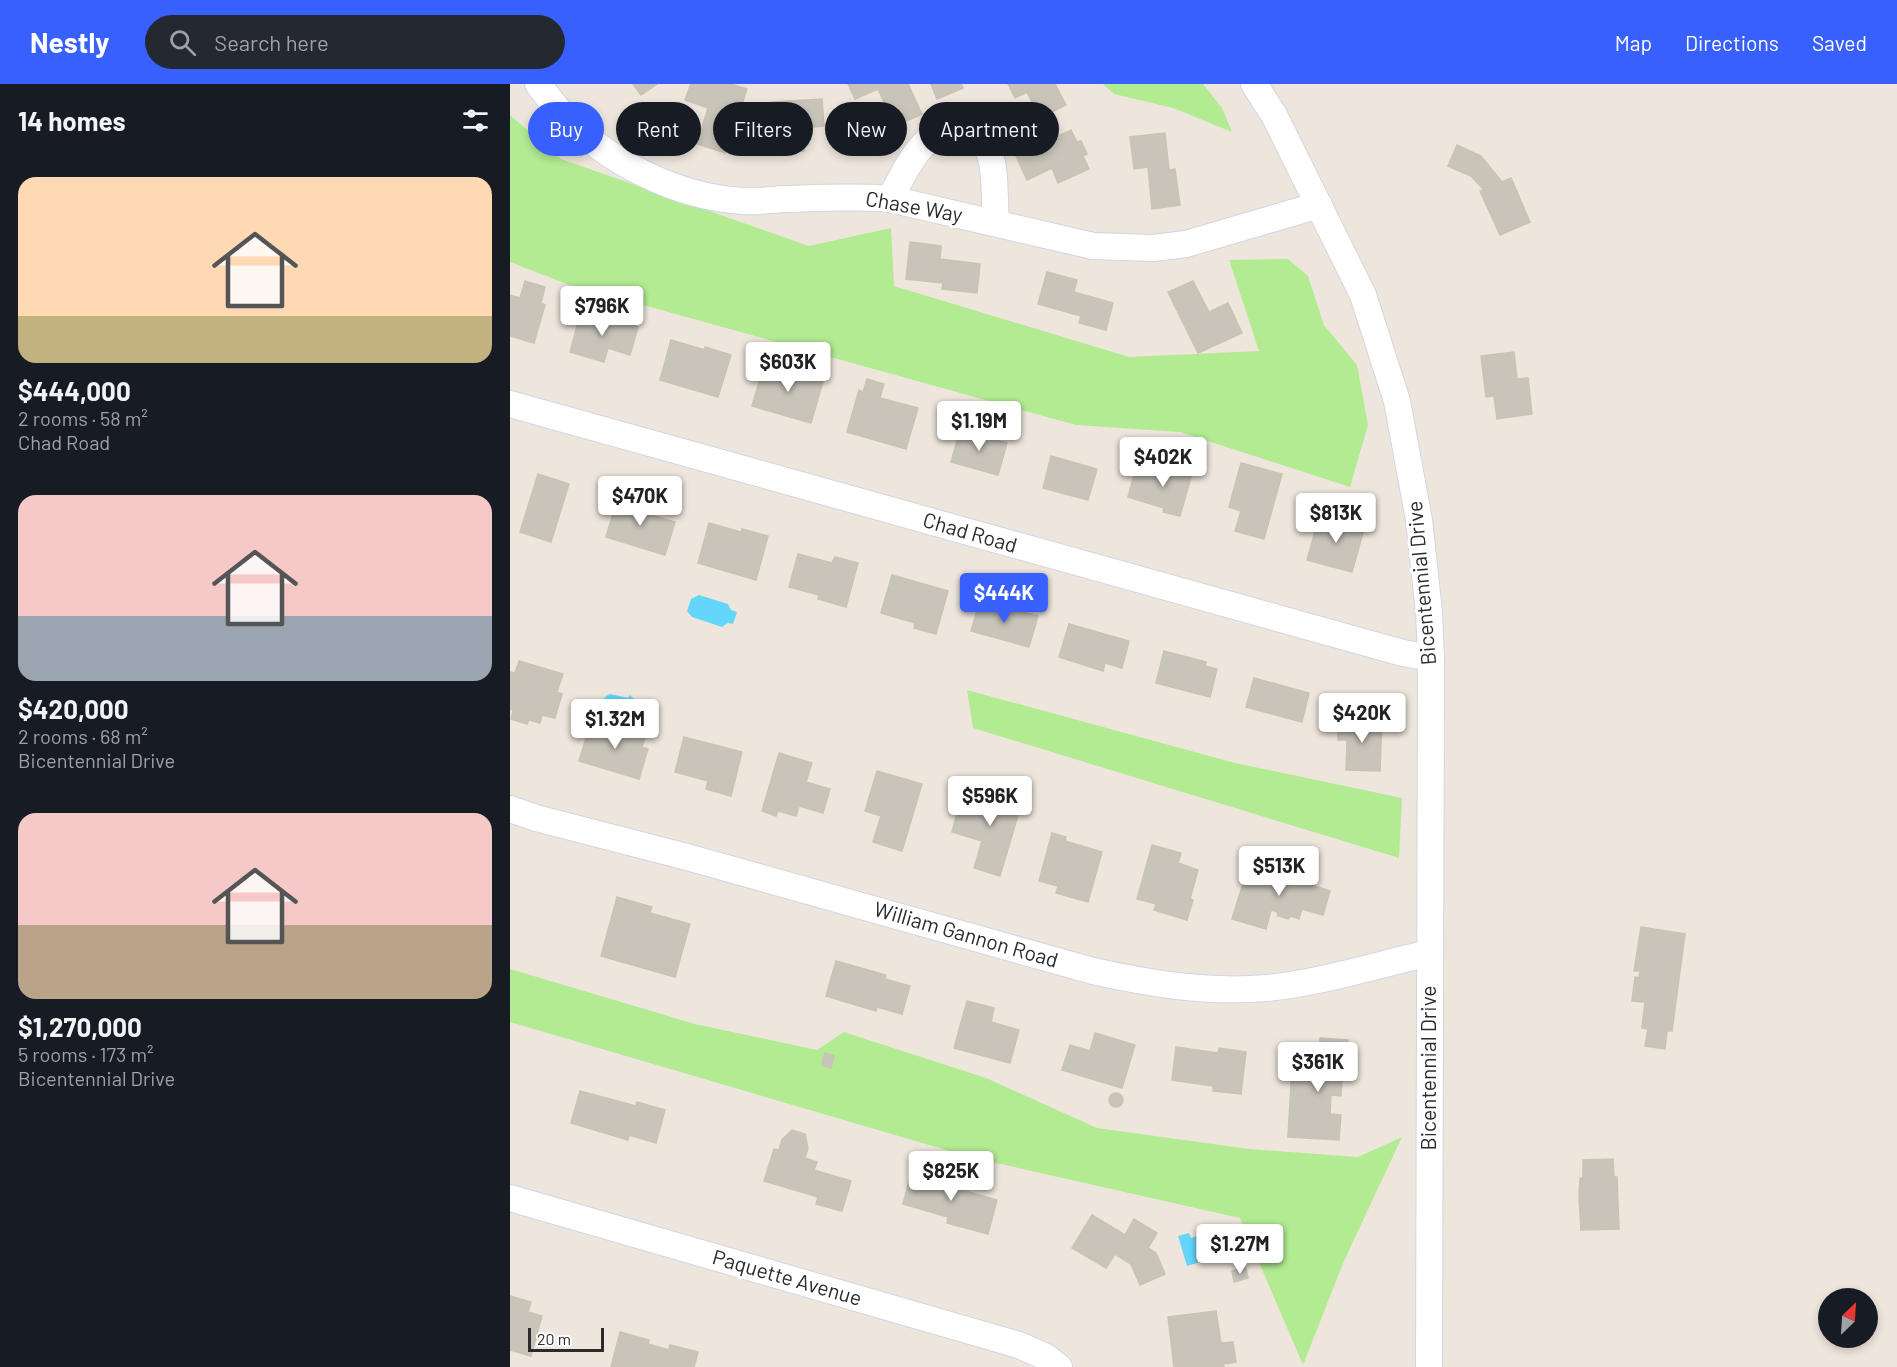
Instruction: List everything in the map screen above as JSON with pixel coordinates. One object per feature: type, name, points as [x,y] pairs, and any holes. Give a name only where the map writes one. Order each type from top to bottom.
[{"type":"street","name":"Chase Way","points":[[538,84],[582,134],[606,151],[656,180],[713,197],[744,201],[858,196],[890,199],[1093,246],[1153,248],[1186,244],[1319,205]]},
{"type":"street","name":"Bicentennial Drive","points":[[1254,84],[1274,115],[1363,295],[1397,401],[1419,520],[1429,612],[1431,658],[1429,1367]]},
{"type":"street","points":[[890,199],[916,152],[929,138],[957,130],[985,143],[992,160],[996,223]]},
{"type":"street","name":"Chad Road","points":[[510,405],[1368,644],[1431,658]]},
{"type":"street","name":"William Gannon Road","points":[[510,809],[1093,971],[1151,984],[1239,990],[1268,988],[1429,952]]},
{"type":"street","name":"Paquette Avenue","points":[[510,1198],[1019,1345],[1046,1357],[1059,1367]]},
{"type":"green space","points":[[1103,84],[1203,84],[1222,108],[1232,132],[1173,108],[1114,94]]},
{"type":"green space","points":[[510,115],[528,131],[528,156],[558,156],[809,246],[891,228],[894,286],[1129,357],[1259,351],[1229,260],[1288,259],[1308,276],[1324,325],[1357,365],[1368,425],[1350,487],[1180,432],[1076,425],[567,284],[510,262]]},
{"type":"green space","points":[[967,690],[1235,763],[1402,798],[1399,858],[973,728]]},
{"type":"green space","points":[[510,969],[695,1024],[817,1050],[844,1032],[986,1078],[1097,1128],[1249,1149],[1358,1157],[1402,1137],[1344,1261],[1303,1365],[1240,1218],[970,1157],[510,1022]]},
{"type":"water","points":[[699,595],[728,604],[731,610],[737,612],[733,624],[728,623],[722,627],[692,617],[687,611],[691,599]]},
{"type":"water","points":[[610,694],[628,698],[630,695],[636,701],[632,712],[617,714],[604,708],[604,700]]},
{"type":"water","points":[[1225,1228],[1232,1252],[1187,1266],[1178,1236],[1189,1233],[1191,1238]]},
{"type":"building","points":[[633,84],[657,84],[641,95]]},
{"type":"building","points":[[691,84],[731,84],[747,89],[743,102],[713,102],[713,149],[701,145],[701,131],[708,108],[701,106],[701,102],[685,100]]},
{"type":"building","points":[[848,84],[908,84],[919,108],[919,115],[907,121],[907,102],[884,102],[878,89],[855,99]]},
{"type":"building","points":[[931,84],[961,84],[963,88],[937,99]]},
{"type":"building","points":[[1008,84],[1055,84],[1066,105],[1059,108],[1059,102],[1032,102],[1027,92],[1015,98]]},
{"type":"building","points":[[822,99],[824,126],[813,127],[813,102],[772,102]]},
{"type":"building","points":[[1071,130],[1077,142],[1081,141],[1087,154],[1083,156],[1089,169],[1058,183],[1052,168],[1027,180],[1016,156],[1059,156],[1059,136]]},
{"type":"building","points":[[1165,133],[1169,170],[1175,169],[1180,205],[1152,209],[1148,167],[1134,169],[1130,137]]},
{"type":"building","points":[[1457,145],[1481,156],[1502,182],[1511,178],[1530,222],[1500,235],[1480,191],[1484,190],[1471,176],[1448,166]]},
{"type":"building","points":[[910,242],[941,246],[940,259],[980,264],[977,293],[942,289],[943,283],[906,279]]},
{"type":"building","points":[[1047,272],[1077,280],[1074,292],[1113,303],[1106,330],[1079,323],[1081,316],[1038,304]]},
{"type":"building","points":[[525,281],[545,287],[541,303],[545,305],[534,343],[510,336],[510,295],[520,298]]},
{"type":"building","points":[[1193,281],[1209,312],[1228,303],[1242,333],[1198,353],[1168,292]]},
{"type":"building","points":[[581,311],[638,327],[630,355],[608,348],[604,362],[570,352]]},
{"type":"building","points":[[671,340],[731,355],[718,397],[660,380]]},
{"type":"building","points":[[1514,352],[1517,379],[1528,378],[1532,414],[1497,419],[1494,396],[1486,397],[1481,356]]},
{"type":"building","points":[[764,365],[797,375],[798,371],[824,378],[811,423],[752,406]]},
{"type":"building","points":[[867,379],[884,384],[880,398],[918,408],[906,449],[847,432],[859,390],[863,392]]},
{"type":"building","points":[[960,430],[1007,443],[998,475],[951,462]]},
{"type":"building","points":[[1051,456],[1097,469],[1088,500],[1043,488]]},
{"type":"building","points":[[1175,461],[1194,467],[1180,516],[1163,512],[1164,508],[1128,497],[1136,468],[1171,478]]},
{"type":"building","points":[[1241,463],[1282,474],[1264,539],[1235,531],[1241,511],[1229,507]]},
{"type":"building","points":[[538,474],[569,484],[551,542],[520,532]]},
{"type":"building","points":[[618,497],[653,507],[651,515],[675,522],[665,555],[606,537]]},
{"type":"building","points":[[1319,517],[1364,529],[1352,572],[1307,560]]},
{"type":"building","points":[[709,523],[741,532],[742,529],[768,536],[756,580],[698,563]]},
{"type":"building","points":[[798,554],[832,563],[835,557],[858,563],[846,607],[818,599],[819,595],[789,587]]},
{"type":"building","points":[[892,575],[948,591],[936,634],[914,628],[915,623],[881,613]]},
{"type":"building","points":[[980,600],[1038,616],[1029,647],[971,631]]},
{"type":"building","points":[[1069,624],[1129,641],[1122,668],[1105,663],[1103,671],[1059,657]]},
{"type":"building","points":[[1164,651],[1206,662],[1205,666],[1217,669],[1210,697],[1156,683]]},
{"type":"building","points":[[519,661],[563,674],[557,692],[562,694],[555,718],[542,715],[540,723],[529,720],[527,724],[511,719],[513,710],[510,709],[510,674],[515,673]]},
{"type":"building","points":[[1254,678],[1309,693],[1302,722],[1246,707]]},
{"type":"building","points":[[1349,720],[1382,721],[1380,771],[1346,770],[1347,740],[1338,740],[1338,722],[1349,722]]},
{"type":"building","points":[[591,722],[626,732],[628,728],[646,734],[642,747],[648,749],[639,779],[579,761]]},
{"type":"building","points":[[684,737],[742,752],[731,796],[706,789],[708,781],[675,772]]},
{"type":"building","points":[[779,753],[812,763],[806,782],[830,789],[823,813],[799,806],[796,816],[778,811],[776,816],[762,811]]},
{"type":"building","points":[[877,771],[922,784],[902,851],[873,842],[881,816],[865,811]]},
{"type":"building","points":[[1007,789],[1024,795],[1000,876],[974,868],[982,841],[952,832],[962,796],[980,801],[982,793],[1004,799]]},
{"type":"building","points":[[1052,833],[1066,837],[1065,841],[1102,852],[1088,902],[1056,893],[1058,886],[1039,881]]},
{"type":"building","points":[[1152,845],[1181,853],[1178,863],[1198,870],[1187,920],[1154,910],[1156,904],[1137,899]]},
{"type":"building","points":[[1286,859],[1296,862],[1298,871],[1296,880],[1330,891],[1323,915],[1302,909],[1299,919],[1291,916],[1288,919],[1278,916],[1277,912],[1271,910],[1266,929],[1232,919],[1245,877],[1267,883],[1270,876],[1275,877],[1279,865]]},
{"type":"building","points":[[617,897],[652,907],[650,913],[690,924],[675,977],[601,956]]},
{"type":"building","points":[[1641,927],[1685,934],[1672,1031],[1667,1031],[1665,1049],[1645,1046],[1648,1029],[1642,1028],[1645,1002],[1632,1001],[1635,977],[1639,978],[1640,971],[1634,971]]},
{"type":"building","points":[[836,961],[886,975],[885,979],[910,986],[902,1014],[877,1007],[876,1011],[826,996]]},
{"type":"building","points":[[967,1001],[994,1008],[991,1022],[1019,1030],[1010,1063],[954,1048]]},
{"type":"building","points":[[1095,1033],[1135,1045],[1122,1088],[1062,1070],[1070,1045],[1090,1051]]},
{"type":"building","points":[[1320,1038],[1348,1040],[1347,1067],[1343,1067],[1341,1096],[1331,1095],[1330,1114],[1341,1115],[1339,1140],[1288,1137],[1292,1066],[1313,1067],[1313,1071],[1318,1071]]},
{"type":"building","points":[[1176,1047],[1218,1053],[1219,1048],[1246,1052],[1241,1094],[1213,1091],[1213,1086],[1172,1080]]},
{"type":"building","points":[[825,1053],[834,1056],[831,1068],[822,1065]]},
{"type":"building","points":[[580,1091],[636,1106],[637,1102],[665,1110],[656,1143],[629,1135],[628,1140],[571,1123]]},
{"type":"building","points":[[1113,1093],[1119,1093],[1123,1100],[1119,1107],[1113,1107],[1109,1103],[1109,1097]]},
{"type":"building","points":[[792,1130],[805,1134],[808,1148],[805,1158],[817,1162],[814,1170],[851,1181],[842,1211],[816,1204],[818,1197],[764,1181],[774,1149],[779,1150],[782,1140]]},
{"type":"building","points":[[1613,1159],[1614,1177],[1617,1177],[1619,1229],[1581,1230],[1579,1196],[1580,1178],[1583,1178],[1583,1160]]},
{"type":"building","points":[[948,1172],[961,1176],[958,1189],[997,1200],[988,1234],[947,1223],[948,1217],[903,1204],[911,1174],[945,1183]]},
{"type":"building","points":[[1092,1215],[1125,1235],[1134,1219],[1157,1233],[1148,1248],[1156,1253],[1165,1274],[1140,1285],[1131,1264],[1115,1254],[1106,1268],[1072,1248]]},
{"type":"building","points":[[1246,1268],[1248,1278],[1234,1282],[1232,1271]]},
{"type":"building","points":[[510,1296],[531,1302],[528,1312],[542,1316],[531,1356],[510,1350]]},
{"type":"building","points":[[1216,1311],[1221,1343],[1233,1342],[1236,1362],[1223,1364],[1224,1367],[1174,1367],[1168,1317]]},
{"type":"building","points":[[620,1332],[649,1340],[648,1344],[669,1350],[670,1345],[698,1352],[694,1367],[611,1367]]}]
